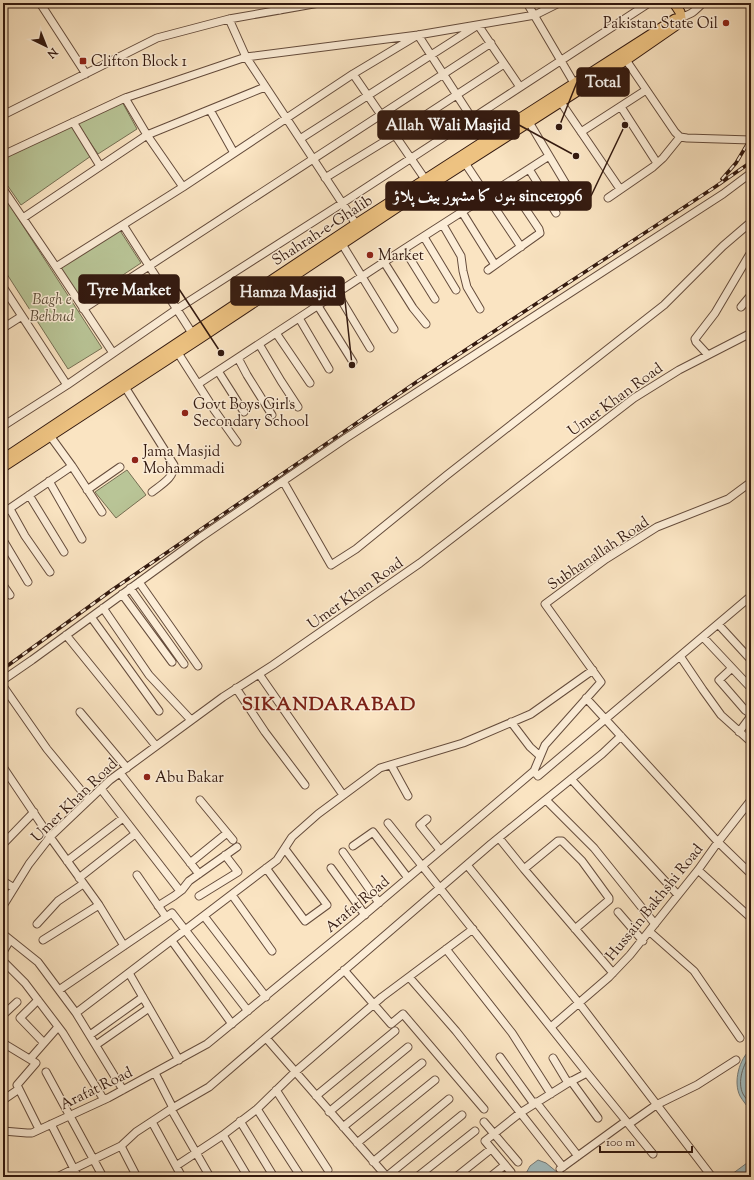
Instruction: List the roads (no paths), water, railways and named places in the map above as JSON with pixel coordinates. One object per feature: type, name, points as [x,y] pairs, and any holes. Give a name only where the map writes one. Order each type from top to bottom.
[{"type":"main road","points":[[674,3],[681,17]]},
{"type":"main road","name":"Shahrah-e-Ghalib","points":[[3,459],[125,387],[178,353],[465,163],[626,60],[678,24],[681,17]]},
{"type":"main road","name":"Shahrah-e-Ghalib","points":[[3,467],[48,433],[192,333],[356,224],[574,83],[675,19],[681,17]]},
{"type":"street","points":[[40,3],[86,74]]},
{"type":"street","points":[[275,3],[280,10]]},
{"type":"street","points":[[3,115],[157,38],[229,19],[318,3]]},
{"type":"street","points":[[527,3],[574,83]]},
{"type":"street","points":[[3,155],[125,98],[246,57],[418,35],[478,25],[535,15],[559,3]]},
{"type":"street","points":[[3,426],[67,385],[177,309],[341,204],[471,118],[562,61],[649,3]]},
{"type":"street","points":[[681,17],[688,16],[703,3]]},
{"type":"street","points":[[229,19],[246,57],[265,88],[300,139],[341,204],[356,224]]},
{"type":"street","points":[[478,25],[520,87]]},
{"type":"street","points":[[300,139],[478,25]]},
{"type":"street","points":[[418,35],[486,140]]},
{"type":"street","points":[[56,267],[184,187],[353,74],[418,35]]},
{"type":"street","points":[[83,309],[491,43]]},
{"type":"street","points":[[626,60],[675,132],[680,137],[751,140]]},
{"type":"street","points":[[325,178],[395,135],[504,64]]},
{"type":"street","points":[[353,74],[425,179]]},
{"type":"street","points":[[22,218],[147,135],[265,88]]},
{"type":"street","points":[[581,132],[646,90]]},
{"type":"street","points":[[125,98],[147,135],[184,187]]},
{"type":"street","points":[[560,101],[620,190]]},
{"type":"street","points":[[621,107],[657,163]]},
{"type":"street","points":[[210,110],[234,153]]},
{"type":"street","points":[[73,122],[100,166]]},
{"type":"street","points":[[529,122],[576,201]]},
{"type":"street","points":[[608,198],[657,163],[680,137]]},
{"type":"street","points":[[198,384],[549,156]]},
{"type":"street","points":[[465,163],[521,246]]},
{"type":"street","points":[[529,169],[556,213]]},
{"type":"street","points":[[3,680],[200,537],[385,411],[723,194],[751,173]]},
{"type":"street","points":[[488,270],[538,234],[540,231],[508,183]]},
{"type":"street","points":[[3,189],[112,353]]},
{"type":"street","points":[[462,212],[495,265]]},
{"type":"street","points":[[283,481],[331,564],[356,549],[452,470],[664,304],[723,246],[751,222]]},
{"type":"street","points":[[123,225],[192,333]]},
{"type":"street","points":[[442,225],[461,256],[467,287],[480,309]]},
{"type":"street","points":[[424,236],[456,290]]},
{"type":"street","points":[[342,244],[394,329]]},
{"type":"street","points":[[404,249],[434,299]]},
{"type":"street","points":[[708,355],[696,342],[695,338],[715,313],[751,252]]},
{"type":"street","points":[[384,262],[413,308],[426,324]]},
{"type":"street","points":[[3,287],[67,385]]},
{"type":"street","points":[[337,293],[370,348]]},
{"type":"street","points":[[741,307],[751,295]]},
{"type":"street","points":[[318,306],[353,362]]},
{"type":"street","points":[[3,328],[22,316]]},
{"type":"street","points":[[299,318],[328,369]]},
{"type":"street","points":[[276,333],[310,382]]},
{"type":"street","name":"Umer Khan Road","points":[[3,906],[29,864],[50,838],[89,800],[120,773],[236,688],[259,674],[423,561],[634,398],[679,370],[751,334]]},
{"type":"street","points":[[259,344],[298,407]]},
{"type":"street","points":[[178,353],[215,411],[237,442]]},
{"type":"street","points":[[238,358],[272,415]]},
{"type":"street","points":[[218,372],[244,412]]},
{"type":"street","points":[[125,387],[174,465],[173,474],[152,492]]},
{"type":"street","points":[[48,433],[102,512]]},
{"type":"street","points":[[3,513],[72,466]]},
{"type":"street","points":[[88,490],[120,467]]},
{"type":"street","points":[[49,481],[82,539]]},
{"type":"street","name":"Subhanallah Road","points":[[545,604],[606,559],[657,527],[728,499],[750,485]]},
{"type":"street","points":[[29,495],[64,552]]},
{"type":"street","points":[[10,508],[25,536],[50,572]]},
{"type":"street","points":[[3,540],[28,582]]},
{"type":"street","points":[[139,582],[198,666]]},
{"type":"street","points":[[3,585],[10,595]]},
{"type":"street","points":[[130,588],[184,664]]},
{"type":"street","points":[[122,594],[172,662]]},
{"type":"street","points":[[534,771],[538,776],[751,596]]},
{"type":"street","name":"Arafat Road","points":[[3,1131],[26,1133],[70,1116],[104,1100],[207,1044],[365,915],[534,771],[545,745],[601,682],[545,604]]},
{"type":"street","points":[[103,608],[149,675],[191,720]]},
{"type":"street","points":[[91,617],[159,710]]},
{"type":"street","points":[[718,624],[751,660]]},
{"type":"street","points":[[66,635],[156,746]]},
{"type":"street","points":[[703,637],[749,686]]},
{"type":"street","points":[[680,656],[721,715],[751,742]]},
{"type":"street","points":[[732,668],[719,680],[751,715],[740,732]]},
{"type":"street","points":[[76,1013],[277,860],[292,838],[318,814],[380,768],[463,743],[532,714],[592,670]]},
{"type":"street","points":[[259,674],[343,795]]},
{"type":"street","points":[[3,686],[47,749],[89,800]]},
{"type":"street","points":[[236,688],[265,732],[306,785]]},
{"type":"street","points":[[586,698],[718,842],[751,874]]},
{"type":"street","points":[[80,712],[127,768]]},
{"type":"street","points":[[511,722],[530,747],[540,756]]},
{"type":"street","points":[[57,1177],[121,1146],[136,1132],[210,1087],[440,888],[602,754],[621,736]]},
{"type":"street","points":[[391,765],[408,796]]},
{"type":"street","points":[[3,768],[34,812],[50,838],[99,905],[124,946]]},
{"type":"street","points":[[120,773],[199,874]]},
{"type":"street","points":[[571,779],[678,895]]},
{"type":"street","points":[[101,789],[180,891]]},
{"type":"street","points":[[158,906],[180,891],[189,881],[225,855],[235,844],[200,800]]},
{"type":"street","points":[[546,800],[594,848],[655,924]]},
{"type":"street","name":"Hussain Bakhshi Road","points":[[551,1028],[613,973],[643,941],[751,800]]},
{"type":"street","points":[[3,844],[34,812]]},
{"type":"street","points":[[67,861],[123,818]]},
{"type":"street","points":[[427,819],[420,825],[440,850]]},
{"type":"street","points":[[388,823],[653,1154]]},
{"type":"street","points":[[354,846],[373,832],[408,878]]},
{"type":"street","points":[[190,863],[227,833]]},
{"type":"street","points":[[37,924],[58,901],[135,834]]},
{"type":"street","points":[[499,838],[524,870],[613,973]]},
{"type":"street","points":[[524,870],[558,841],[562,841],[582,861],[609,900],[575,929]]},
{"type":"street","points":[[266,868],[305,921],[327,906],[285,849]]},
{"type":"street","points":[[343,852],[379,903]]},
{"type":"street","points":[[199,896],[238,872],[225,855]]},
{"type":"street","points":[[467,865],[579,1003],[712,1177]]},
{"type":"street","points":[[331,868],[365,915]]},
{"type":"street","points":[[698,870],[751,918]]},
{"type":"street","points":[[137,876],[166,917]]},
{"type":"street","points":[[3,881],[14,888]]},
{"type":"street","points":[[232,895],[272,951]]},
{"type":"street","points":[[43,940],[99,905]]},
{"type":"street","points":[[618,912],[643,941]]},
{"type":"street","points":[[59,990],[172,913],[248,1011]]},
{"type":"street","points":[[204,916],[266,997]]},
{"type":"street","points":[[176,1166],[223,1135],[256,1109],[295,1072],[375,1004],[472,929]]},
{"type":"street","points":[[650,932],[698,976],[740,1038]]},
{"type":"street","points":[[3,934],[38,962],[76,1013],[123,1090]]},
{"type":"street","points":[[3,952],[10,940]]},
{"type":"street","points":[[172,941],[232,1024]]},
{"type":"street","points":[[446,949],[512,1033],[551,1094]]},
{"type":"street","points":[[3,961],[25,983],[58,1027],[104,1100]]},
{"type":"street","points":[[344,970],[391,1024],[403,1014],[484,1109]]},
{"type":"street","points":[[129,973],[179,1060]]},
{"type":"street","points":[[409,977],[456,1031],[562,1168],[656,1104],[697,1085],[736,1060]]},
{"type":"street","points":[[90,1035],[143,997]]},
{"type":"street","points":[[22,1016],[38,1000]]},
{"type":"street","points":[[3,1015],[15,1004],[22,1016],[20,1018],[44,1043]]},
{"type":"street","points":[[96,1045],[149,1008]]},
{"type":"street","points":[[30,1059],[58,1027]]},
{"type":"street","points":[[316,1096],[395,1031]]},
{"type":"street","points":[[266,1038],[386,1177],[462,1115]]},
{"type":"street","points":[[3,1043],[36,1063],[17,1085],[39,1129]]},
{"type":"street","points":[[329,1112],[408,1047]]},
{"type":"street","points":[[500,1057],[578,1156]]},
{"type":"street","points":[[553,1058],[569,1082],[598,1118]]},
{"type":"street","points":[[343,1127],[422,1063]]},
{"type":"street","points":[[46,1072],[103,1177]]},
{"type":"street","points":[[155,1073],[172,1109],[210,1177]]},
{"type":"street","points":[[511,1172],[485,1141],[520,1112],[569,1082],[587,1073]]},
{"type":"street","points":[[357,1143],[435,1080]]},
{"type":"street","points":[[3,1100],[19,1089]]},
{"type":"street","points":[[276,1090],[328,1170]]},
{"type":"street","points":[[373,1162],[449,1099]]},
{"type":"street","points":[[256,1109],[301,1177]]},
{"type":"street","points":[[240,1121],[274,1177]]},
{"type":"street","points":[[152,1122],[182,1177]]},
{"type":"street","points":[[484,1122],[518,1162]]},
{"type":"street","points":[[51,1124],[78,1177]]},
{"type":"street","points":[[417,1177],[475,1131]]},
{"type":"street","points":[[223,1135],[248,1177]]},
{"type":"street","points":[[121,1146],[137,1177]]},
{"type":"street","points":[[456,1177],[491,1149]]},
{"type":"street","points":[[490,1177],[505,1165]]},
{"type":"water","points":[[751,1049],[751,1111],[740,1096],[737,1078],[740,1065]]},
{"type":"water","points":[[538,1160],[546,1163],[563,1177],[524,1177],[530,1166]]},
{"type":"water","points":[[751,1160],[751,1177],[728,1177]]},
{"type":"railway","points":[[722,179],[736,163],[751,138]]},
{"type":"railway","points":[[3,669],[112,590],[418,381],[751,162]]},
{"type":"place","name":"Pakistan State Oil","points":[[726,23]]},
{"type":"place","name":"Clifton Block 1","points":[[83,61]]},
{"type":"place","name":"بنوں کا مشہور بیف پلاؤ since1996","points":[[625,125]]},
{"type":"place","name":"Total","points":[[559,127]]},
{"type":"place","name":"Allah Wali Masjid","points":[[576,156]]},
{"type":"place","name":"Market","points":[[370,255]]},
{"type":"place","name":"Tyre Market","points":[[221,353]]},
{"type":"place","name":"Hamza Masjid","points":[[352,365]]},
{"type":"place","name":"Govt Boys Girls Secondary School","points":[[185,413]]},
{"type":"place","name":"Jama Masjid Mohammadi","points":[[135,460]]},
{"type":"place","name":"Abu Bakar","points":[[147,777]]},
{"type":"district","name":"SIKANDARABAD","points":[[329,703]]},
{"type":"park label","name":"Bagh e Behbud","points":[[52,308]]}]
